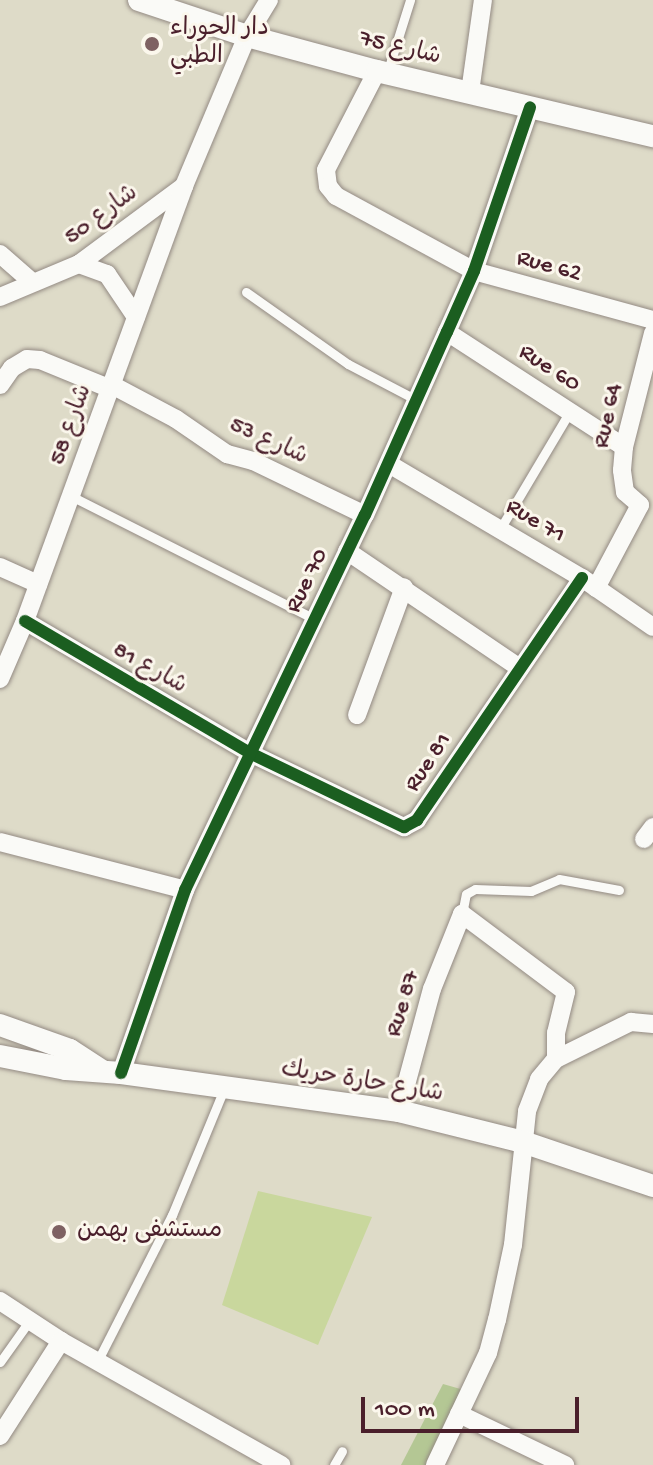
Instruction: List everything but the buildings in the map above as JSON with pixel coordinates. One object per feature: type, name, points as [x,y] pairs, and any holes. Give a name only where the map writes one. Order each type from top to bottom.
[{"type":"street","name":"شارع 75","points":[[139,0],[247,36],[382,72],[653,136]]},
{"type":"street","name":"شارع 58","points":[[0,679],[25,621],[184,186],[247,36],[269,0]]},
{"type":"street","points":[[470,92],[483,0]]},
{"type":"street","name":"Rue 62","points":[[382,72],[326,170],[328,186],[346,203],[474,271],[653,320]]},
{"type":"street","name":"Rue 70","points":[[112,1072],[185,890],[389,464],[474,271],[530,107]]},
{"type":"street","name":"شارع 50","points":[[0,297],[79,264],[184,186]]},
{"type":"street","points":[[0,254],[32,282]]},
{"type":"street","points":[[79,264],[107,274],[136,317]]},
{"type":"street","name":"Rue 60","points":[[447,332],[624,447]]},
{"type":"street","name":"Rue 64","points":[[589,583],[647,508],[625,492],[624,447],[653,333]]},
{"type":"street","name":"شارع 53","points":[[0,385],[12,368],[27,359],[40,360],[111,387],[176,419],[227,454],[253,461],[365,515]]},
{"type":"street","name":"Rue 71","points":[[389,464],[589,583],[653,627]]},
{"type":"street","points":[[347,551],[520,668]]},
{"type":"street","points":[[0,567],[38,584]]},
{"type":"street","name":"Rue 81","points":[[252,754],[397,826],[411,825],[520,668],[589,583]]},
{"type":"street","points":[[357,715],[404,587]]},
{"type":"street","name":"شارع 81","points":[[25,621],[252,754]]},
{"type":"street","points":[[0,842],[185,890]]},
{"type":"street","points":[[462,914],[566,992],[556,1033],[556,1059]]},
{"type":"street","name":"Rue 87","points":[[399,1111],[432,989],[462,914]]},
{"type":"street","points":[[435,1465],[488,1353],[497,1320],[513,1245],[527,1111],[539,1079],[556,1059],[631,1022],[653,1024]]},
{"type":"street","name":"شارع حارة حريك","points":[[0,1025],[70,1050],[112,1072]]},
{"type":"street","name":"شارع حارة حريك","points":[[0,1056],[66,1069],[112,1072],[399,1111],[523,1142],[653,1186]]},
{"type":"street","points":[[0,1301],[61,1341],[281,1465]]},
{"type":"street","points":[[0,1436],[61,1341]]},
{"type":"street","points":[[459,1414],[565,1465]]},
{"type":"lane","points":[[382,72],[410,0]]},
{"type":"lane","points":[[246,292],[348,364],[417,400]]},
{"type":"lane","points":[[500,529],[570,411]]},
{"type":"lane","points":[[71,496],[314,619]]},
{"type":"lane","points":[[462,914],[466,894],[475,889],[531,891],[559,879],[619,890]]},
{"type":"lane","points":[[97,1362],[172,1215],[224,1089]]},
{"type":"lane","points":[[0,1362],[30,1320]]},
{"type":"lane","points":[[334,1465],[342,1451]]},
{"type":"green space","points":[[258,1191],[372,1217],[318,1345],[222,1305]]},
{"type":"green space","points":[[443,1384],[464,1390],[428,1465],[401,1465]]},
{"type":"cycle path","points":[[121,1073],[185,890],[365,515],[474,271],[530,107]]},
{"type":"cycle path","points":[[25,621],[252,754],[404,827],[417,820],[582,578]]},
{"type":"place","name":"دار الحوراء الطبي","points":[[152,44]]},
{"type":"place","name":"مستشفى بهمن","points":[[59,1232]]}]
